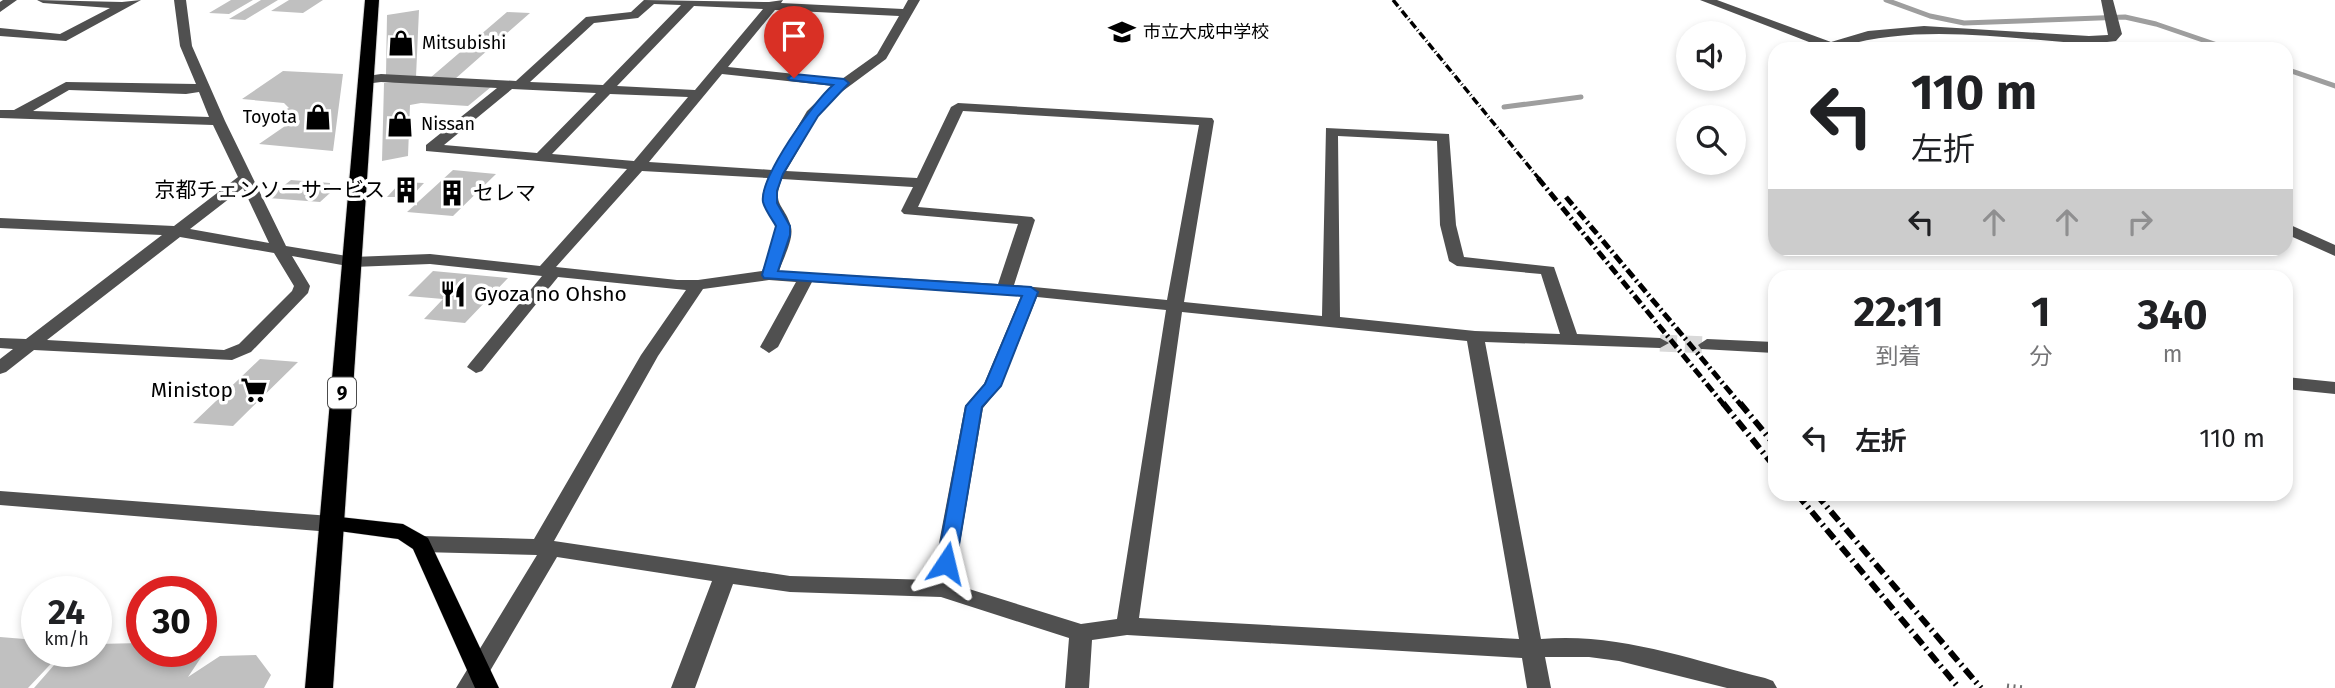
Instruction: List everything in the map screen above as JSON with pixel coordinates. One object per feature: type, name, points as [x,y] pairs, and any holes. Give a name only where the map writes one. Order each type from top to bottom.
[{"type":"highway","name":"9","points":[[319,688],[372,0]]},
{"type":"main road","points":[[331,524],[403,532],[421,544],[478,682]]},
{"type":"street","points":[[0,8],[11,0]]},
{"type":"street","points":[[45,0],[130,3]]},
{"type":"street","points":[[0,343],[216,356],[237,353],[300,293],[302,286],[280,249],[218,121],[186,46],[180,0]]},
{"type":"street","points":[[907,13],[774,3],[650,0],[634,15],[590,20],[515,84],[431,148],[638,166],[920,183]]},
{"type":"street","points":[[769,275],[783,235],[783,226],[770,203],[770,191],[777,174],[812,114],[827,96],[882,56],[914,0]]},
{"type":"street","points":[[1706,0],[1820,42]]},
{"type":"street","points":[[1848,42],[1868,35],[1924,30],[2089,40],[2112,38],[2116,34],[2106,0]]},
{"type":"street","points":[[540,158],[691,2]]},
{"type":"street","points":[[0,32],[62,38],[130,3]]},
{"type":"street","points":[[476,367],[549,272],[774,3]]},
{"type":"street","points":[[719,70],[844,83]]},
{"type":"street","points":[[365,80],[381,78],[698,94]]},
{"type":"street","points":[[18,114],[66,86],[186,90],[204,87]]},
{"type":"street","points":[[1004,289],[1027,220],[909,211],[958,107],[1208,121],[1175,304],[1127,626]]},
{"type":"street","points":[[0,114],[218,121]]},
{"type":"street","points":[[1331,320],[1331,131],[1444,137],[1448,225],[1457,261],[1548,270],[1570,339]]},
{"type":"street","points":[[0,368],[246,178]]},
{"type":"street","points":[[0,223],[174,231],[353,262],[430,259],[698,285],[769,275],[1004,289],[1475,336],[1660,343]]},
{"type":"street","points":[[2293,231],[2335,251]]},
{"type":"street","points":[[769,348],[806,278]]},
{"type":"street","points":[[478,682],[546,548],[650,355],[698,285]]},
{"type":"street","points":[[942,589],[974,406],[992,386],[1031,292]]},
{"type":"street","points":[[1475,336],[1539,688]]},
{"type":"street","points":[[1707,345],[1768,348]]},
{"type":"street","points":[[2293,384],[2335,388]]},
{"type":"street","points":[[0,498],[331,524]]},
{"type":"street","points":[[421,544],[546,548],[790,584],[942,589],[1081,633],[1127,626],[1533,649],[1559,645],[1615,652],[1765,688]]},
{"type":"street","points":[[683,688],[725,575]]},
{"type":"street","points":[[1077,688],[1081,633]]},
{"type":"path","points":[[2007,686],[2025,688]]},
{"type":"building","points":[[231,0],[253,0],[229,14],[209,13]]},
{"type":"building","points":[[261,0],[278,0],[245,20],[229,19]]},
{"type":"building","points":[[289,0],[323,0],[303,13],[271,11]]},
{"type":"building","points":[[419,10],[416,77],[386,75],[387,15]]},
{"type":"building","points":[[507,12],[530,13],[455,79],[430,78]]},
{"type":"building","points":[[283,71],[343,74],[333,151],[259,144],[288,124],[280,111],[289,108],[284,103],[242,99]]},
{"type":"building","points":[[384,83],[491,87],[468,106],[421,103],[410,105],[408,156],[382,161]]},
{"type":"building","name":"セレマ","points":[[453,170],[496,174],[453,216],[407,212]]},
{"type":"building","points":[[291,180],[330,183],[330,193],[320,202],[268,198]]},
{"type":"building","name":"京都チェンソーサービス","points":[[401,182],[424,183],[411,197],[387,197]]},
{"type":"building","points":[[433,271],[508,278],[465,323],[424,319],[443,299],[408,296]]},
{"type":"building","points":[[260,359],[298,362],[233,426],[193,423]]},
{"type":"building","points":[[0,637],[21,639],[21,667],[48,667],[28,688],[0,688]]},
{"type":"building","points":[[126,643],[126,667],[195,667],[188,677],[203,667],[217,667],[217,658],[220,656],[256,655],[271,675],[264,688],[34,688],[52,667],[112,667],[112,644]]},
{"type":"waterway","points":[[1886,0],[1930,16],[1964,23],[2125,17],[2156,24],[2209,42]]},
{"type":"waterway","points":[[2293,71],[2335,86]]},
{"type":"waterway","points":[[1504,107],[1581,97]]},
{"type":"tunnel","points":[[1660,343],[1707,345]]},
{"type":"railway","points":[[1393,0],[1540,180]]},
{"type":"railway","points":[[1538,178],[1724,405]]},
{"type":"railway","points":[[1566,197],[1741,405]]},
{"type":"railway","points":[[1723,403],[1768,459]]},
{"type":"railway","points":[[1740,403],[1768,437]]},
{"type":"railway","points":[[1803,501],[1959,688]]},
{"type":"railway","points":[[1822,501],[1981,688]]},
{"type":"place","name":"市立大成中学校","points":[[1122,32]]},
{"type":"place","name":"Mitsubishi","points":[[401,43]]},
{"type":"place","name":"Toyota","points":[[318,117]]},
{"type":"place","name":"Nissan","points":[[400,124]]},
{"type":"place","name":"京都チェンソーサービス","points":[[406,190]]},
{"type":"place","name":"セレマ","points":[[452,193]]},
{"type":"place","name":"Gyoza no Ohsho","points":[[453,294]]},
{"type":"place","name":"Ministop","points":[[254,390]]},
{"type":"route","points":[[794,78],[844,83],[827,96],[812,114],[770,191],[770,203],[783,226],[783,235],[769,275],[1031,292],[992,386],[974,406],[946,563]]}]
